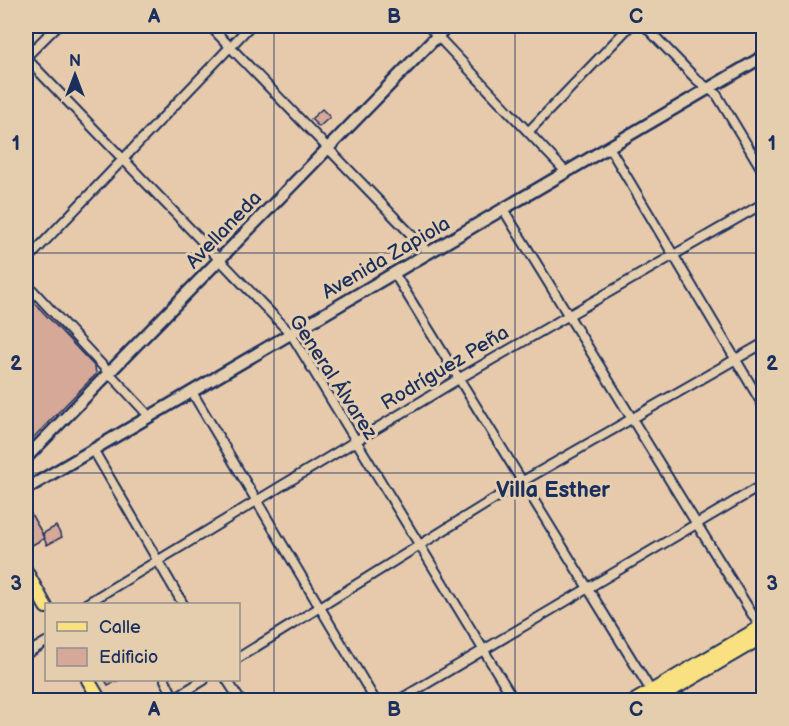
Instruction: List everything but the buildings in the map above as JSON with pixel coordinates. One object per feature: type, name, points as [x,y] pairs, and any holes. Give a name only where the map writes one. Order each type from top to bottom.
[{"type":"main road","name":"Avellaneda","points":[[26,458],[447,26]]},
{"type":"main road","name":"Avenida Zapiola","points":[[26,489],[764,56]]},
{"type":"main road","points":[[26,571],[45,605]]},
{"type":"main road","points":[[636,700],[655,698],[763,630]]},
{"type":"main road","points":[[89,681],[100,700]]},
{"type":"street","points":[[26,58],[57,26]]},
{"type":"street","points":[[210,26],[429,253]]},
{"type":"street","points":[[26,261],[250,26]]},
{"type":"street","points":[[428,26],[566,172]]},
{"type":"street","points":[[529,131],[630,26]]},
{"type":"street","points":[[645,26],[697,80],[719,99],[764,173]]},
{"type":"street","name":"General Álvarez","points":[[26,58],[291,334],[514,700]]},
{"type":"street","points":[[609,147],[764,407]]},
{"type":"street","name":"Rodríguez Peña","points":[[88,603],[460,378],[764,202]]},
{"type":"street","points":[[503,209],[695,524],[763,630]]},
{"type":"street","points":[[394,273],[655,698]]},
{"type":"street","points":[[26,283],[150,417]]},
{"type":"street","points":[[240,657],[418,545],[630,418],[764,344]]},
{"type":"street","points":[[192,392],[375,700]]},
{"type":"street","points":[[94,450],[182,603]]},
{"type":"street","points":[[399,700],[764,484]]},
{"type":"street","points":[[26,654],[45,643]]},
{"type":"street","points":[[165,681],[173,699],[202,681]]},
{"type":"street","points":[[228,681],[240,700]]},
{"type":"district","name":"Villa Esther","points":[[553,490]]}]
